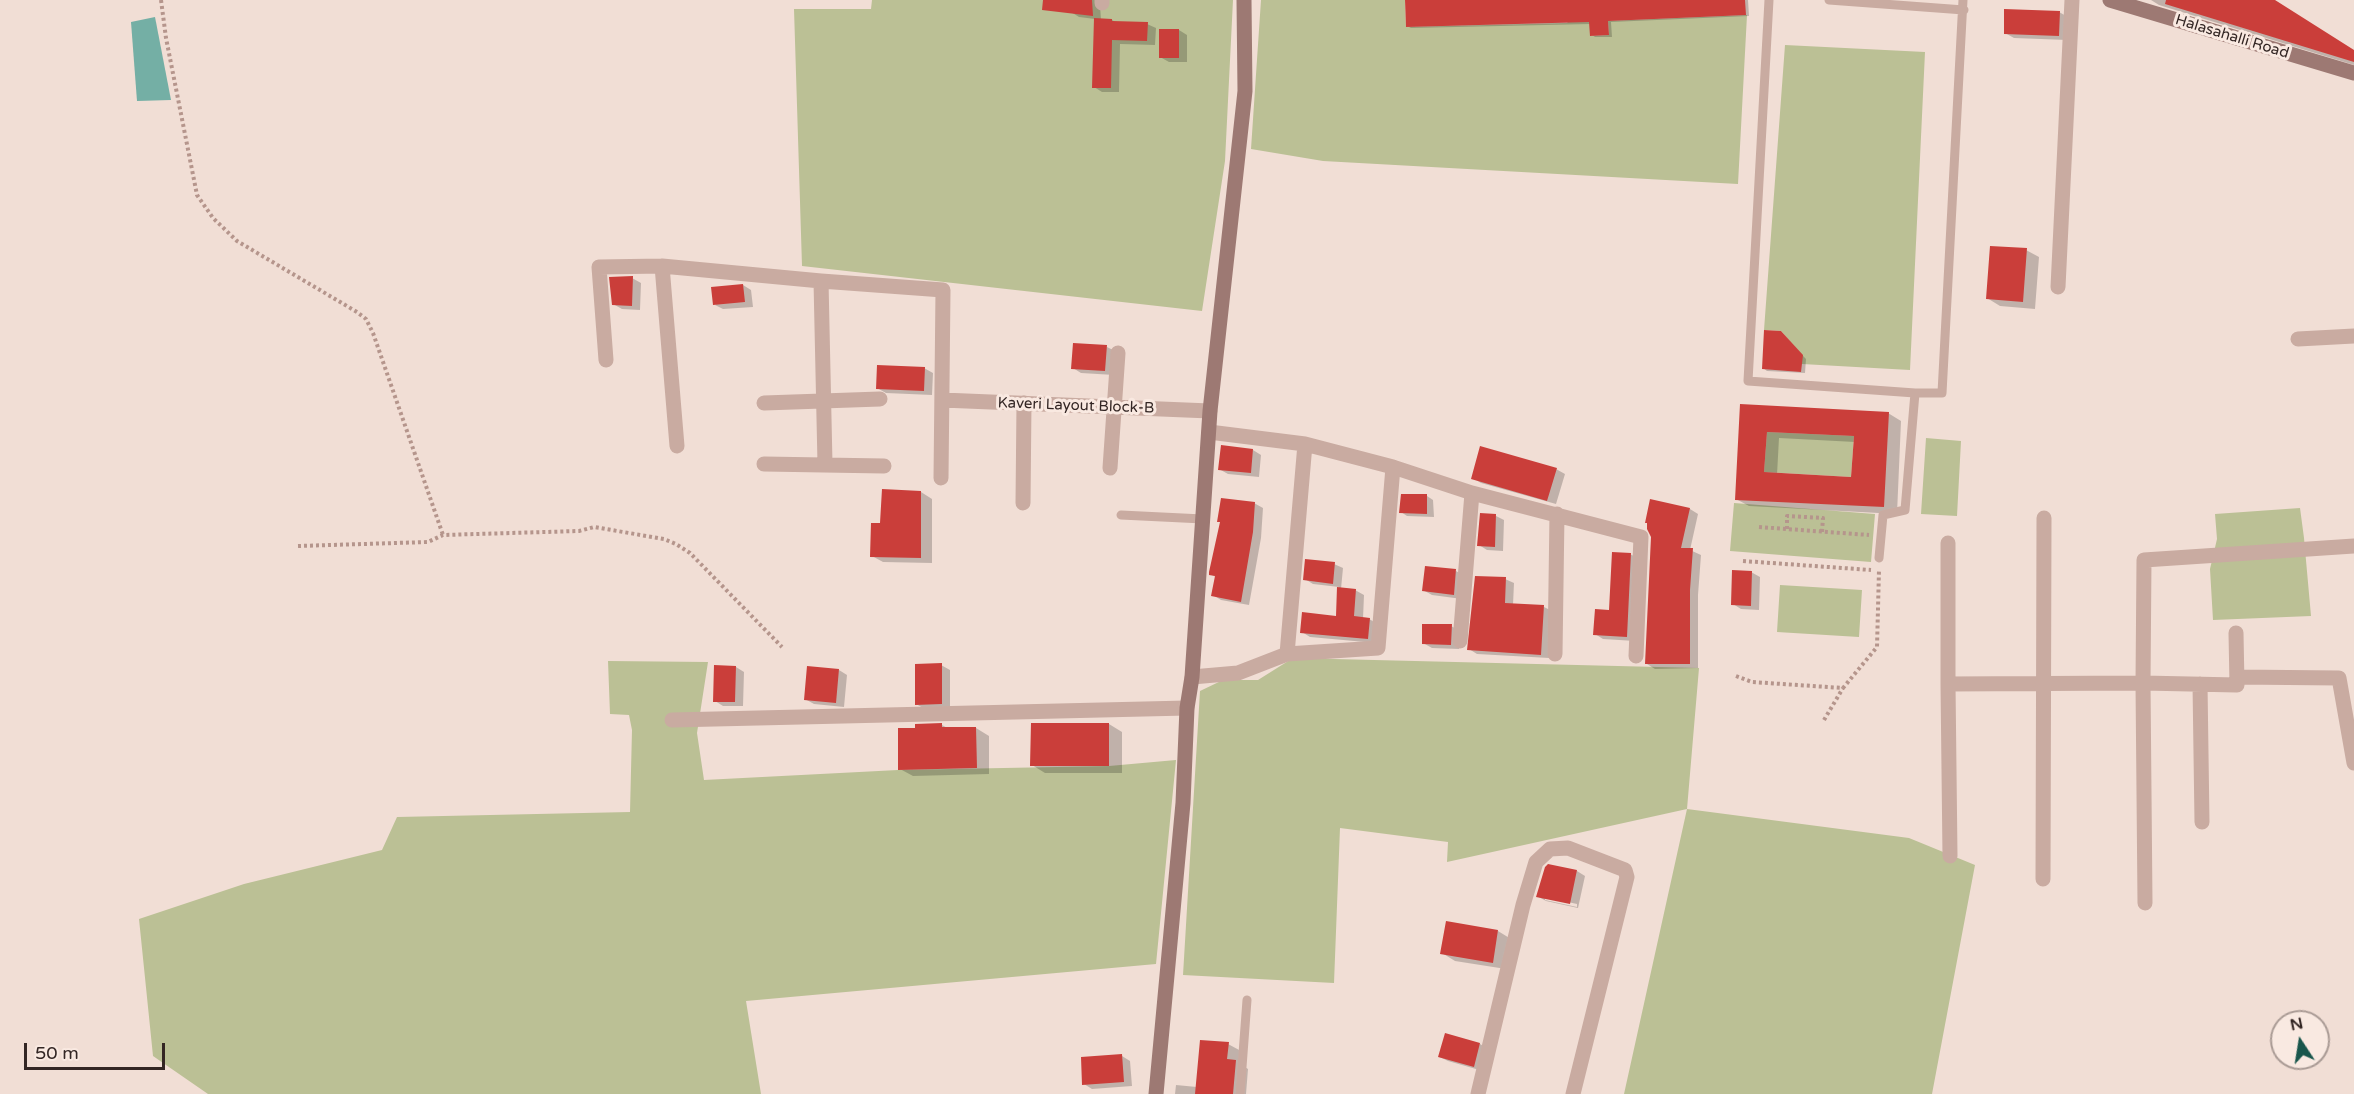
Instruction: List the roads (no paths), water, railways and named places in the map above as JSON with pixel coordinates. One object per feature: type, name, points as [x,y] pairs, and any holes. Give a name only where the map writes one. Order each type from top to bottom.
[{"type":"street","points":[[1156,1094],[1183,803],[1187,708],[1192,677],[1210,411],[1245,91],[1244,0]]},
{"type":"street","points":[[2058,286],[2072,0]]},
{"type":"street","name":"Halasahalli Road","points":[[2110,0],[2354,74]]},
{"type":"street","points":[[662,266],[677,446]]},
{"type":"street","points":[[606,360],[599,267],[662,266],[943,290],[941,478]]},
{"type":"street","points":[[821,281],[825,464]]},
{"type":"street","points":[[2298,339],[2354,336]]},
{"type":"street","points":[[1110,468],[1118,353]]},
{"type":"street","points":[[764,403],[880,399]]},
{"type":"street","name":"Kaveri Layout Block-B","points":[[942,400],[1210,411]]},
{"type":"street","points":[[1023,503],[1024,403]]},
{"type":"street","points":[[1209,432],[1305,444],[1393,467],[1472,493],[1641,537],[1636,656]]},
{"type":"street","points":[[1287,654],[1305,444]]},
{"type":"street","points":[[764,464],[884,466]]},
{"type":"street","points":[[1192,677],[1238,673],[1287,654],[1378,648],[1393,467]]},
{"type":"street","points":[[1460,641],[1472,493]]},
{"type":"street","points":[[1555,654],[1557,514]]},
{"type":"street","points":[[2043,879],[2044,518]]},
{"type":"street","points":[[1948,543],[1950,856]]},
{"type":"street","points":[[2145,903],[2144,560],[2354,546]]},
{"type":"street","points":[[1948,684],[2236,685],[2236,633]]},
{"type":"street","points":[[2237,677],[2339,678],[2354,763]]},
{"type":"street","points":[[2200,684],[2202,822]]},
{"type":"street","points":[[672,720],[1187,708]]},
{"type":"street","points":[[1478,1094],[1523,905],[1536,862],[1550,849],[1568,848],[1625,870],[1627,877],[1573,1094]]},
{"type":"lane","points":[[1769,0],[1748,381],[1915,393],[1942,393],[1963,0]]},
{"type":"lane","points":[[1829,0],[1964,10]]},
{"type":"lane","points":[[1879,558],[1883,515],[1905,510],[1915,393]]},
{"type":"lane","points":[[1121,515],[1203,519]]},
{"type":"lane","points":[[1240,1094],[1247,1000]]},
{"type":"water","points":[[155,17],[171,100],[137,101],[131,22]]}]
